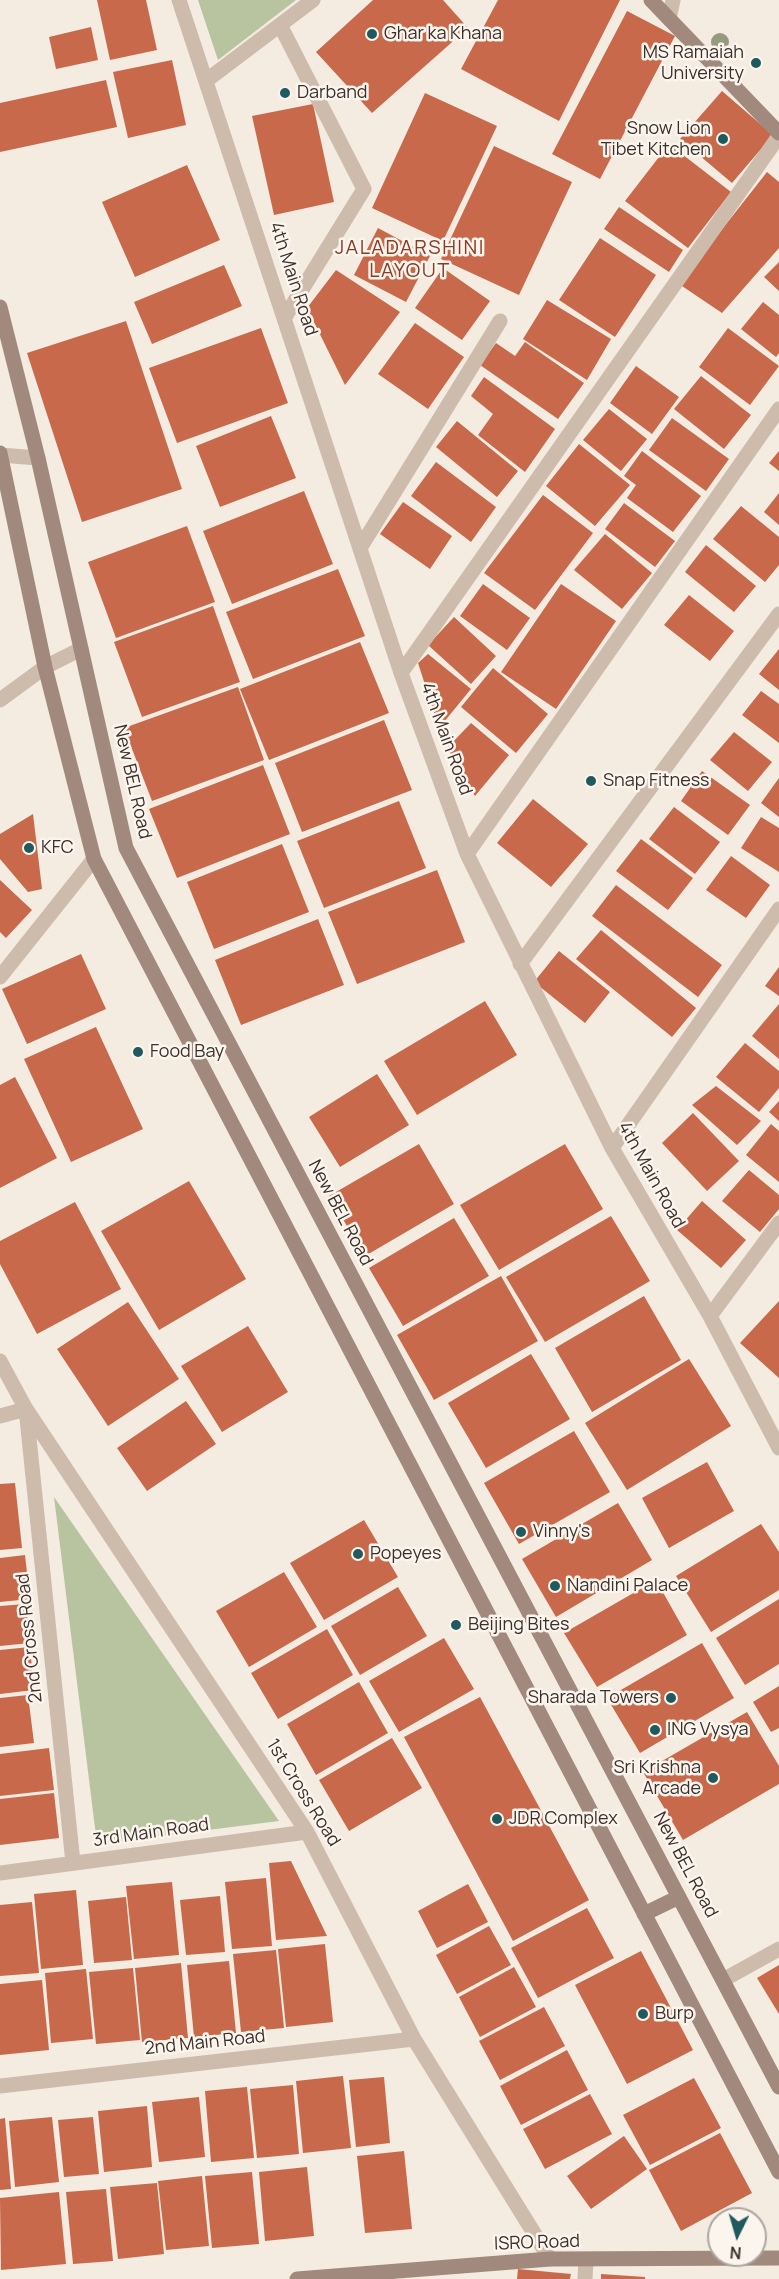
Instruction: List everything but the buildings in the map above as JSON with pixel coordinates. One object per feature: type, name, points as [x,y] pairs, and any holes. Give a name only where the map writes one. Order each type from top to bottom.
[{"type":"main road","points":[[651,0],[779,135]]},
{"type":"main road","name":"New BEL Road","points":[[0,307],[38,458],[126,848],[779,2087]]},
{"type":"main road","points":[[0,455],[45,667],[94,859],[779,2172]]},
{"type":"main road","points":[[644,1914],[679,1897]]},
{"type":"main road","name":"ISRO Road","points":[[306,2278],[550,2259],[779,2258]]},
{"type":"street","name":"4th Main Road","points":[[179,0],[401,673],[467,854],[612,1148],[710,1316],[779,1448]]},
{"type":"street","points":[[207,80],[313,0]]},
{"type":"street","points":[[669,19],[673,0]]},
{"type":"street","points":[[280,25],[364,189],[285,317]]},
{"type":"street","points":[[401,673],[779,135]]},
{"type":"street","points":[[360,548],[500,321]]},
{"type":"street","points":[[467,854],[779,409]]},
{"type":"street","points":[[0,455],[38,458]]},
{"type":"street","points":[[520,964],[779,614]]},
{"type":"street","points":[[0,700],[45,667],[81,649]]},
{"type":"street","points":[[0,977],[94,859]]},
{"type":"street","points":[[612,1148],[779,909]]},
{"type":"street","points":[[710,1316],[779,1223]]},
{"type":"street","name":"1st Cross Road","points":[[0,1361],[26,1409],[307,1832],[414,2040],[550,2259]]},
{"type":"street","points":[[0,1416],[26,1409]]},
{"type":"street","name":"2nd Cross Road","points":[[26,1409],[73,1863]]},
{"type":"street","name":"3rd Main Road","points":[[0,1873],[307,1832]]},
{"type":"street","points":[[723,1980],[779,1949]]},
{"type":"street","name":"2nd Main Road","points":[[0,2086],[414,2040]]},
{"type":"street","points":[[585,2279],[586,2260]]},
{"type":"green space","points":[[198,0],[296,0],[218,60]]},
{"type":"green space","points":[[54,1497],[279,1821],[97,1844]]},
{"type":"place","name":"Ghar ka Khana","points":[[372,34]]},
{"type":"place","name":"MS Ramaiah University","points":[[756,63]]},
{"type":"place","name":"Darband","points":[[285,93]]},
{"type":"place","name":"Snow Lion Tibet Kitchen","points":[[723,139]]},
{"type":"place","name":"Snap Fitness","points":[[591,781]]},
{"type":"place","name":"KFC","points":[[29,848]]},
{"type":"place","name":"Food Bay","points":[[138,1052]]},
{"type":"place","name":"Vinny's","points":[[521,1532]]},
{"type":"place","name":"Popeyes","points":[[358,1554]]},
{"type":"place","name":"Nandini Palace","points":[[555,1586]]},
{"type":"place","name":"Beijing Bites","points":[[456,1625]]},
{"type":"place","name":"Sharada Towers","points":[[671,1698]]},
{"type":"place","name":"ING Vysya","points":[[655,1730]]},
{"type":"place","name":"Sri Krishna Arcade","points":[[713,1778]]},
{"type":"place","name":"JDR Complex","points":[[497,1819]]},
{"type":"place","name":"Burp","points":[[643,2014]]},
{"type":"district","name":"JALADARSHINI LAYOUT","points":[[410,260]]}]
